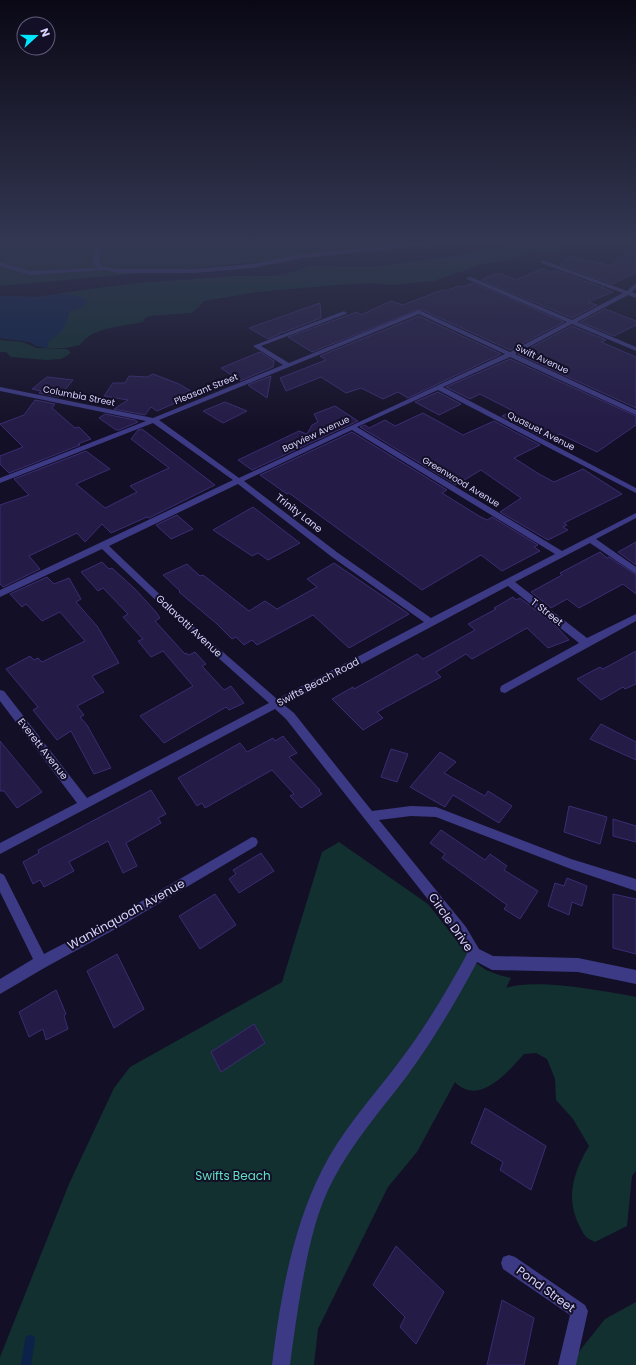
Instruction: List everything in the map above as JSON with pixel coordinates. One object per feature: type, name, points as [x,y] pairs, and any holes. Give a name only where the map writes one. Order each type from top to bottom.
[{"type":"street","points":[[534,306],[636,349]]},
{"type":"street","name":"Bayview Avenue","points":[[0,594],[437,387],[510,354],[603,306]]},
{"type":"street","name":"Swift Avenue","points":[[419,312],[636,413]]},
{"type":"street","name":"Pleasant Street","points":[[0,481],[419,312]]},
{"type":"street","points":[[288,365],[256,346],[344,313]]},
{"type":"street","name":"Quasuet Avenue","points":[[437,387],[636,491]]},
{"type":"street","name":"Columbia Street","points":[[0,389],[154,420]]},
{"type":"street","points":[[0,397],[14,392]]},
{"type":"street","name":"Trinity Lane","points":[[154,420],[239,481],[335,555],[430,622]]},
{"type":"street","name":"Greenwood Avenue","points":[[352,427],[561,554]]},
{"type":"street","name":"Swifts Beach Road","points":[[0,849],[636,515]]},
{"type":"street","points":[[590,539],[636,571]]},
{"type":"street","name":"Galavotti Avenue","points":[[103,545],[190,628],[276,704]]},
{"type":"street","name":"T Street","points":[[508,582],[586,642]]},
{"type":"street","points":[[505,689],[586,642],[636,617]]},
{"type":"street","name":"Everett Avenue","points":[[0,694],[85,804]]},
{"type":"street","name":"Circle Drive","points":[[276,704],[290,716],[370,816],[461,931],[474,954],[492,963],[578,965],[636,976]]},
{"type":"street","points":[[370,816],[403,810],[436,812],[571,864],[636,885]]},
{"type":"street","name":"Wankinquoah Avenue","points":[[0,988],[41,962],[115,923],[252,842]]},
{"type":"street","points":[[0,879],[41,962]]},
{"type":"street","points":[[281,1365],[284,1339],[300,1252],[312,1209],[328,1174],[361,1122],[402,1070],[440,1014],[474,954]]},
{"type":"street","name":"Pond Street","points":[[509,1263],[579,1311],[568,1365]]},
{"type":"green space","points":[[0,306],[200,306],[191,313],[150,316],[145,318],[143,322],[109,328],[93,334],[80,345],[65,348],[48,348],[36,346],[30,342],[0,338]]},
{"type":"green space","points":[[0,340],[22,342],[37,348],[67,349],[71,353],[61,359],[46,360],[11,357],[6,352],[0,352]]},
{"type":"green space","name":"Swifts Beach","points":[[339,842],[428,904],[475,962],[486,970],[511,978],[506,988],[534,984],[570,986],[636,997],[636,1171],[632,1176],[627,1226],[595,1242],[587,1238],[584,1234],[575,1215],[572,1194],[573,1184],[579,1165],[589,1146],[573,1119],[556,1100],[555,1079],[547,1059],[536,1053],[524,1054],[501,1077],[483,1089],[474,1091],[464,1089],[455,1082],[417,1152],[388,1187],[318,1329],[314,1365],[0,1365],[0,1357],[69,1184],[114,1088],[130,1067],[282,982],[322,852]]},
{"type":"green space","points":[[636,1302],[636,1365],[573,1365],[577,1354],[605,1319]]},
{"type":"water","points":[[0,306],[84,306],[69,312],[65,327],[48,342],[48,348],[36,346],[30,342],[0,338]]},
{"type":"building","points":[[312,306],[320,306],[321,318],[282,333],[280,332],[280,334],[268,339],[249,328]]},
{"type":"building","points":[[381,306],[526,306],[564,322],[510,350],[420,309],[312,352],[288,337],[357,312],[361,315]]},
{"type":"building","points":[[543,306],[596,306],[572,318]]},
{"type":"building","points":[[605,309],[636,321],[636,325],[614,336],[580,322]]},
{"type":"building","points":[[419,316],[501,354],[408,398],[398,392],[383,399],[361,388],[346,393],[321,377],[286,391],[280,378],[326,360],[320,356]]},
{"type":"building","points":[[572,326],[606,340],[601,342],[636,357],[636,408],[518,354]]},
{"type":"building","points":[[260,352],[274,361],[273,367],[240,381],[221,368]]},
{"type":"building","points":[[510,359],[636,416],[636,425],[597,452],[560,434],[548,440],[502,416],[513,411],[480,394],[470,399],[446,387]]},
{"type":"building","points":[[153,374],[179,384],[196,394],[157,411],[151,407],[145,415],[114,409],[128,400],[104,396],[113,383],[125,383],[129,376],[147,377]]},
{"type":"building","points":[[271,376],[267,398],[248,385]]},
{"type":"building","points":[[47,377],[73,380],[59,397],[39,393],[41,391],[32,389]]},
{"type":"building","points":[[438,392],[461,404],[439,415],[415,402]]},
{"type":"building","points":[[35,400],[55,404],[52,408],[75,428],[79,427],[91,439],[78,444],[80,445],[9,473],[0,464],[0,456],[23,447],[0,424],[24,415]]},
{"type":"building","points":[[225,402],[247,411],[223,423],[203,411]]},
{"type":"building","points":[[335,406],[358,421],[252,470],[238,460],[299,431],[307,434],[312,425],[318,422],[314,414]]},
{"type":"building","points":[[423,413],[463,435],[494,421],[540,445],[514,458],[539,474],[554,482],[583,469],[622,494],[564,523],[567,525],[563,527],[568,530],[548,540],[500,512],[521,498],[481,470],[456,485],[360,427],[365,425],[369,428],[385,420],[395,426]]},
{"type":"building","points":[[105,414],[135,420],[138,422],[116,430],[99,418]]},
{"type":"building","points":[[142,429],[215,485],[149,518],[147,517],[111,533],[102,524],[85,542],[77,533],[29,556],[40,569],[3,587],[0,584],[0,505],[29,495],[14,479],[86,451],[110,469],[76,484],[105,508],[137,492],[130,486],[169,468],[131,439],[138,430]]},
{"type":"building","points":[[352,432],[447,490],[442,493],[479,516],[487,520],[492,517],[538,545],[534,547],[540,551],[502,571],[481,555],[422,590],[289,493],[287,494],[260,475]]},
{"type":"building","points":[[253,507],[300,543],[268,560],[258,553],[252,556],[213,530]]},
{"type":"building","points":[[177,515],[193,529],[171,539],[156,525]]},
{"type":"building","points":[[636,542],[636,565],[618,552]]},
{"type":"building","points":[[600,552],[607,558],[609,557],[636,575],[636,594],[623,584],[579,608],[567,599],[551,608],[531,592],[562,575],[560,573]]},
{"type":"building","points":[[102,562],[109,569],[112,568],[135,589],[156,612],[160,618],[155,621],[185,654],[186,653],[189,655],[195,652],[206,664],[202,666],[224,690],[231,686],[244,703],[229,710],[226,707],[164,743],[140,716],[193,686],[163,651],[151,657],[138,641],[143,639],[123,617],[128,614],[103,588],[98,591],[81,572]]},
{"type":"building","points":[[334,563],[409,614],[349,648],[313,615],[257,645],[252,640],[244,645],[236,637],[232,639],[217,624],[179,592],[180,591],[163,575],[187,564],[200,576],[203,575],[249,611],[265,601],[277,609],[317,587],[307,579]]},
{"type":"building","points":[[47,577],[54,584],[69,578],[81,599],[76,602],[97,626],[119,663],[92,676],[104,692],[77,706],[84,715],[80,717],[87,725],[111,768],[94,774],[71,731],[57,740],[33,710],[38,707],[6,669],[30,656],[34,660],[38,658],[42,662],[85,641],[60,612],[42,621],[26,604],[22,607],[10,594]]},
{"type":"building","points":[[513,597],[516,600],[520,598],[555,625],[569,640],[548,648],[527,628],[472,659],[466,654],[436,672],[441,677],[377,712],[383,718],[363,730],[332,699],[353,687],[354,689],[417,654],[423,659],[475,630],[468,624],[496,609],[494,608]]},
{"type":"building","points":[[636,651],[636,684],[625,689],[623,687],[601,700],[577,679],[600,667],[603,669]]},
{"type":"building","points":[[601,724],[636,742],[636,760],[590,739]]},
{"type":"building","points":[[283,736],[297,753],[289,757],[322,794],[301,808],[290,796],[294,794],[272,770],[205,808],[202,803],[197,806],[178,778],[240,743],[247,752],[273,738],[275,741]]},
{"type":"building","points":[[0,741],[42,792],[17,808],[4,791],[0,791]]},
{"type":"building","points":[[391,749],[408,754],[397,782],[381,777]]},
{"type":"building","points":[[440,752],[456,762],[444,773],[485,796],[488,791],[512,806],[499,823],[453,795],[445,807],[410,787]]},
{"type":"building","points":[[151,790],[166,814],[158,818],[161,823],[126,843],[137,866],[123,873],[108,841],[69,862],[74,871],[44,887],[40,880],[33,884],[23,862],[39,853],[38,850]]},
{"type":"building","points":[[569,806],[607,817],[600,844],[564,832]]},
{"type":"building","points":[[613,819],[636,826],[636,842],[613,836]]},
{"type":"building","points":[[441,830],[485,860],[490,854],[507,866],[504,870],[538,891],[520,919],[504,909],[507,905],[442,858],[445,854],[430,843]]},
{"type":"building","points":[[261,853],[274,871],[239,893],[229,879],[236,874],[233,870]]},
{"type":"building","points":[[567,878],[587,886],[582,906],[572,902],[569,915],[548,906],[555,883],[564,886]]},
{"type":"building","points":[[215,894],[236,925],[200,949],[179,916]]},
{"type":"building","points":[[613,894],[636,899],[636,954],[613,948]]},
{"type":"building","points":[[117,954],[144,1009],[114,1028],[87,971]]},
{"type":"building","points":[[56,990],[66,1014],[64,1016],[68,1029],[46,1040],[43,1029],[29,1037],[19,1012]]},
{"type":"building","points":[[254,1024],[265,1043],[221,1072],[211,1052]]},
{"type":"building","points":[[485,1108],[546,1146],[531,1190],[500,1170],[503,1162],[471,1143]]},
{"type":"building","points":[[396,1246],[444,1292],[416,1344],[400,1327],[405,1317],[373,1285]]},
{"type":"building","points":[[502,1300],[534,1318],[524,1365],[487,1365]]},
{"type":"waterway","points":[[26,1365],[30,1340]]}]
